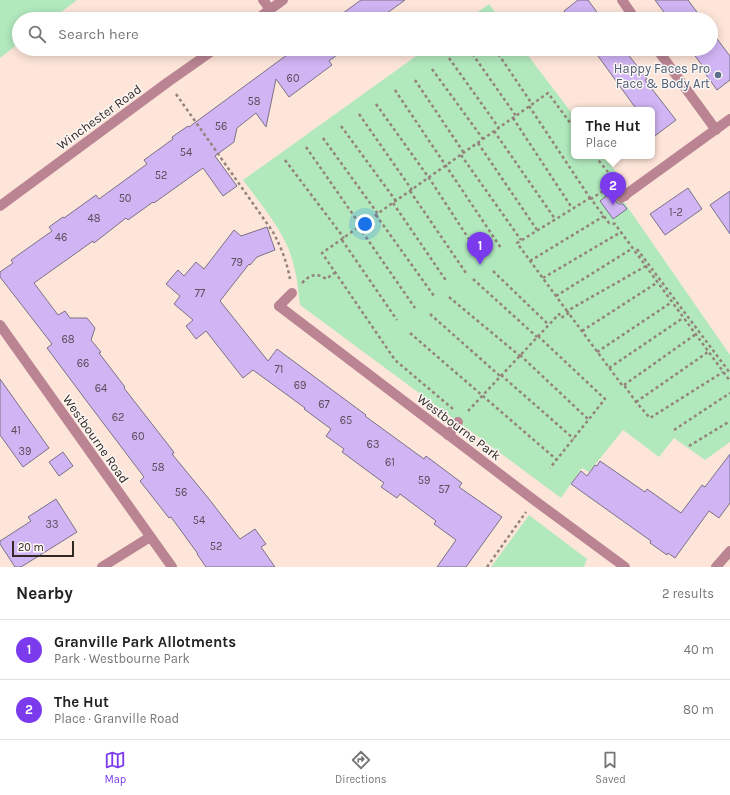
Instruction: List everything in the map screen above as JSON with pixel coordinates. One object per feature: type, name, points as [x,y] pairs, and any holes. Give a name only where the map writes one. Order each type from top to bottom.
[{"type":"street","points":[[263,0],[270,9]]},
{"type":"street","points":[[266,12],[283,0]]},
{"type":"street","points":[[622,0],[631,12]]},
{"type":"street","name":"Winchester Road","points":[[0,206],[204,56]]},
{"type":"street","points":[[662,56],[716,130]]},
{"type":"street","points":[[616,183],[623,197],[730,119]]},
{"type":"street","name":"Westbourne Park","points":[[292,293],[279,306],[534,500],[625,567]]},
{"type":"street","name":"Westbourne Road","points":[[0,325],[172,567]]},
{"type":"street","points":[[448,435],[460,419]]},
{"type":"street","points":[[102,567],[150,537]]},
{"type":"street","points":[[716,567],[730,551]]},
{"type":"path","points":[[474,56],[516,116]]},
{"type":"path","points":[[500,56],[532,104]]},
{"type":"path","points":[[449,58],[499,128]]},
{"type":"path","points":[[432,69],[483,139]]},
{"type":"path","points":[[415,80],[462,154],[521,240]]},
{"type":"path","points":[[168,82],[273,232],[281,247],[286,262],[292,293]]},
{"type":"path","points":[[395,90],[501,248]]},
{"type":"path","points":[[571,124],[548,93],[322,254],[336,272],[395,360],[460,419],[559,314],[561,318],[568,312],[646,266]]},
{"type":"path","points":[[376,104],[478,253]]},
{"type":"path","points":[[529,106],[590,198],[609,223],[615,224],[730,382]]},
{"type":"path","points":[[359,114],[466,273]]},
{"type":"path","points":[[513,118],[572,208]]},
{"type":"path","points":[[341,126],[447,282]]},
{"type":"path","points":[[494,131],[556,219]]},
{"type":"path","points":[[323,138],[434,296]]},
{"type":"path","points":[[478,143],[537,230]]},
{"type":"path","points":[[306,147],[416,308]]},
{"type":"path","points":[[597,159],[616,183],[572,208],[517,243],[609,368],[622,385],[624,384],[636,402],[650,418],[723,372]]},
{"type":"path","points":[[285,160],[343,239],[397,320]]},
{"type":"path","points":[[530,261],[604,216]]},
{"type":"path","points":[[543,278],[621,232]]},
{"type":"path","points":[[556,296],[632,248]]},
{"type":"path","points":[[637,249],[730,373]]},
{"type":"path","points":[[493,271],[549,325]]},
{"type":"path","points":[[292,293],[311,276],[317,275],[326,279],[336,272]]},
{"type":"path","points":[[472,278],[606,399],[550,468]]},
{"type":"path","points":[[582,331],[658,282]]},
{"type":"path","points":[[449,297],[520,356],[589,420]]},
{"type":"path","points":[[597,352],[672,302]]},
{"type":"path","points":[[430,314],[574,439]]},
{"type":"path","points":[[609,368],[683,318]]},
{"type":"path","points":[[410,333],[557,460]]},
{"type":"path","points":[[624,384],[696,334]]},
{"type":"path","points":[[636,402],[708,352]]},
{"type":"path","points":[[674,430],[730,393]]},
{"type":"path","points":[[689,446],[730,421]]},
{"type":"path","points":[[487,567],[534,500]]},
{"type":"green space","points":[[0,0],[77,0],[61,12],[12,12],[12,49],[0,58]]},
{"type":"green space","points":[[489,4],[495,12],[478,12]]},
{"type":"green space","points":[[416,56],[528,56],[571,112],[571,159],[606,159],[622,180],[613,186],[730,355],[730,442],[705,460],[674,438],[659,457],[623,430],[589,472],[582,468],[561,498],[300,305],[295,271],[285,241],[268,214],[243,180]]},
{"type":"green space","points":[[529,515],[587,559],[584,567],[491,567]]},
{"type":"building","points":[[361,0],[405,0],[389,12],[344,12]]},
{"type":"building","points":[[578,0],[588,0],[597,12],[565,12],[564,11]]},
{"type":"building","points":[[655,0],[688,0],[697,12],[664,12]]},
{"type":"building","points":[[718,40],[730,56],[730,80],[717,90],[702,69],[704,68],[695,56],[718,56]]},
{"type":"building","points":[[285,56],[336,56],[329,61],[332,65],[289,97],[276,79],[266,127],[256,113],[237,128],[234,142],[215,156],[237,186],[223,196],[203,168],[128,220],[126,218],[94,243],[93,241],[34,283],[58,315],[65,311],[70,318],[87,318],[95,328],[91,340],[101,352],[99,353],[173,451],[174,453],[172,454],[240,539],[255,529],[266,544],[261,547],[275,567],[206,567],[171,517],[169,518],[140,481],[144,477],[47,348],[52,344],[0,277],[0,272],[13,263],[11,260],[52,231],[49,227],[96,195],[99,199],[147,164],[144,160],[173,139],[172,137],[188,126],[189,127]]},
{"type":"building","points":[[598,56],[629,56],[647,79],[645,80],[676,120],[655,136],[655,107],[635,107]]},
{"type":"building","points":[[688,188],[702,209],[665,235],[650,214]]},
{"type":"building","points":[[613,191],[616,194],[616,202],[623,204],[627,209],[613,219],[600,201]]},
{"type":"building","points":[[730,191],[730,234],[710,205]]},
{"type":"building","points":[[267,227],[275,250],[257,257],[250,265],[249,264],[220,301],[268,361],[277,349],[424,459],[426,456],[462,483],[459,487],[502,517],[466,567],[437,567],[456,540],[434,524],[436,521],[400,494],[397,498],[381,487],[384,483],[342,452],[344,449],[326,436],[331,429],[304,409],[305,408],[253,370],[243,378],[206,331],[196,339],[186,326],[193,320],[174,304],[180,296],[166,284],[178,270],[184,276],[196,262],[204,269],[234,230],[241,236]]},
{"type":"building","points":[[0,379],[49,448],[23,467],[0,435]]},
{"type":"building","points":[[63,452],[73,466],[59,476],[49,462]]},
{"type":"building","points":[[730,454],[730,503],[719,518],[709,511],[675,558],[668,553],[667,555],[650,543],[651,541],[571,484],[581,471],[587,476],[600,461],[645,492],[647,489],[681,513],[702,485],[705,487]]},
{"type":"building","points":[[56,499],[77,532],[21,567],[15,567],[0,544],[0,541],[31,521],[28,517]]},
{"type":"place","name":"Happy Faces Pro Face & Body Art","points":[[718,75]]},
{"type":"place","name":"The Hut","points":[[613,205]]},
{"type":"place","name":"Granville Park Allotments","points":[[480,265]]}]
